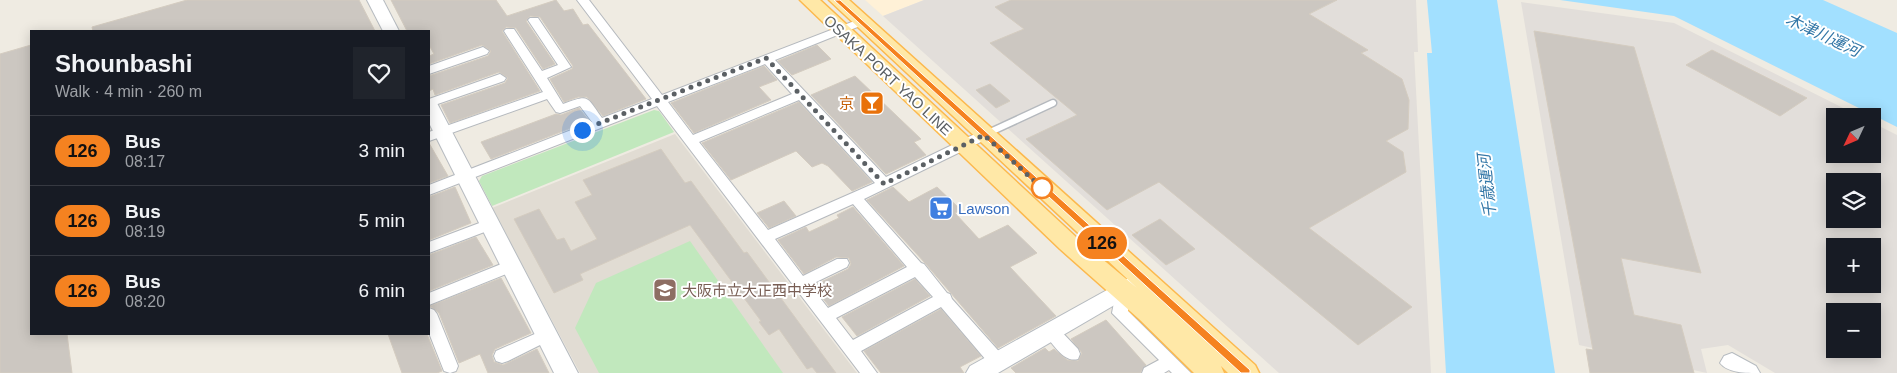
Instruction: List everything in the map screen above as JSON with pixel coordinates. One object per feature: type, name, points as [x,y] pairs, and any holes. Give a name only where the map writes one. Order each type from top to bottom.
[{"type":"main road","name":"OSAKA PORT YAO LINE","points":[[809,0],[1068,243],[1122,290],[1211,373]]},
{"type":"main road","name":"OSAKA PORT YAO LINE","points":[[838,0],[1246,373]]},
{"type":"street","points":[[375,0],[390,30]]},
{"type":"street","points":[[583,0],[869,373]]},
{"type":"street","points":[[534,20],[565,67],[539,77]]},
{"type":"street","points":[[430,190],[658,99],[861,22]]},
{"type":"street","points":[[510,32],[560,110],[583,101],[599,123]]},
{"type":"street","points":[[430,70],[484,51]]},
{"type":"street","points":[[766,58],[884,184]]},
{"type":"street","points":[[430,104],[500,78]]},
{"type":"street","points":[[436,135],[550,94]]},
{"type":"street","points":[[690,141],[800,95]]},
{"type":"street","points":[[430,108],[436,135],[464,176],[566,373]]},
{"type":"street","points":[[764,238],[884,184],[984,135]]},
{"type":"street","points":[[855,197],[919,268],[998,362]]},
{"type":"street","points":[[430,248],[490,224]]},
{"type":"street","points":[[799,284],[842,262]]},
{"type":"street","points":[[430,299],[511,266]]},
{"type":"street","points":[[825,317],[919,268]]},
{"type":"street","points":[[978,373],[1142,278]]},
{"type":"street","points":[[1122,290],[1120,313],[1182,373]]},
{"type":"street","points":[[850,348],[945,298]]},
{"type":"street","points":[[430,316],[450,366]]},
{"type":"street","points":[[1050,331],[1072,354]]},
{"type":"street","points":[[502,356],[546,335]]},
{"type":"street","points":[[1150,373],[1170,360]]},
{"type":"street","points":[[1735,373],[1732,363],[1748,373]]},
{"type":"lane","points":[[984,135],[1053,104]]},
{"type":"shaded area","points":[[865,0],[924,0],[883,16]]},
{"type":"shaded area","points":[[924,0],[1416,0],[1418,52],[1414,52],[1431,373],[1279,373],[883,16]]},
{"type":"shaded area","points":[[1521,2],[1674,23],[1843,108],[1826,108],[1826,163],[1881,163],[1881,127],[1897,135],[1897,373],[1775,373],[1728,345],[1701,349],[1707,373],[1579,345]]},
{"type":"shaded area","name":"大阪市立大正西中学校","points":[[675,134],[857,373],[580,373],[492,208]]},
{"type":"green space","points":[[654,110],[659,111],[674,132],[492,206],[479,181],[482,176]]},
{"type":"green space","points":[[690,241],[783,373],[599,373],[575,328],[596,283]]},
{"type":"water","name":"千歳運河","points":[[1427,0],[1497,0],[1555,373],[1446,373],[1427,53],[1432,53]]},
{"type":"water","name":"木津川運河","points":[[1560,0],[1823,0],[1897,33],[1897,127],[1881,119],[1881,108],[1859,108],[1674,16]]},
{"type":"building","points":[[187,0],[359,0],[374,30],[93,30],[92,27]]},
{"type":"building","points":[[391,0],[496,0],[507,16],[556,0],[564,11],[573,9],[583,25],[588,24],[646,99],[603,116],[587,97],[578,97],[564,102],[550,79],[572,69],[573,66],[540,17],[530,16],[526,21],[555,64],[543,69],[516,28],[506,27],[502,31],[540,91],[450,123],[441,105],[505,83],[508,78],[499,72],[435,95],[433,89],[430,90],[430,76],[488,56],[491,51],[482,45],[430,64],[430,56],[434,54],[430,47],[430,30],[406,30]]},
{"type":"building","points":[[1011,0],[1337,0],[1309,14],[1368,50],[1361,53],[1402,79],[1409,100],[1408,129],[1386,141],[1403,152],[1406,172],[1309,228],[1412,307],[1358,345],[1159,182],[1107,210],[1026,139],[1077,115],[990,43],[1024,29],[995,7]]},
{"type":"building","points":[[1534,31],[1634,47],[1701,273],[1621,258],[1634,315],[1681,325],[1694,373],[1590,373],[1586,349],[1593,350]]},
{"type":"building","points":[[30,45],[30,335],[67,335],[72,373],[0,373],[0,54]]},
{"type":"building","points":[[817,45],[831,59],[792,75],[778,61]]},
{"type":"building","points":[[1712,50],[1807,98],[1780,116],[1686,65]]},
{"type":"building","points":[[764,66],[777,80],[759,87],[771,100],[694,133],[671,103]]},
{"type":"building","points":[[855,76],[921,139],[914,142],[926,155],[886,174],[811,95]]},
{"type":"building","points":[[990,84],[1010,101],[996,108],[976,90]]},
{"type":"building","points":[[799,102],[872,182],[852,191],[828,166],[822,163],[812,167],[796,151],[731,180],[702,143]]},
{"type":"building","points":[[579,108],[589,121],[491,159],[481,142],[556,114],[561,115]]},
{"type":"building","points":[[430,145],[448,176],[430,183]]},
{"type":"building","points":[[661,149],[685,183],[691,181],[744,253],[747,252],[836,373],[817,373],[812,367],[807,369],[779,329],[769,335],[759,322],[761,321],[690,225],[580,274],[583,280],[554,293],[514,219],[539,209],[557,240],[564,238],[571,251],[597,239],[575,202],[592,195],[583,180]]},
{"type":"building","points":[[455,187],[471,223],[430,240],[430,197]]},
{"type":"building","points":[[893,187],[909,202],[937,187],[961,210],[955,213],[979,239],[1008,225],[1037,253],[1010,267],[1056,316],[998,348],[925,263],[867,200]]},
{"type":"building","points":[[784,201],[796,216],[769,228],[757,213]]},
{"type":"building","points":[[853,207],[904,266],[829,306],[813,286],[848,269],[851,264],[849,258],[836,257],[804,274],[778,240],[806,227],[809,232],[839,218],[837,215]]},
{"type":"building","points":[[1160,219],[1195,249],[1166,265],[1132,235]]},
{"type":"building","points":[[476,237],[493,265],[430,291],[430,255]]},
{"type":"building","points":[[501,278],[531,333],[495,349],[492,355],[494,362],[503,365],[537,349],[549,373],[488,373],[480,354],[459,363],[439,313],[430,306]]},
{"type":"building","points":[[915,279],[930,296],[857,336],[842,317]]},
{"type":"building","points":[[941,309],[981,356],[960,367],[964,373],[881,373],[864,351]]},
{"type":"building","points":[[1106,320],[1146,365],[1140,373],[1016,373],[1011,368],[1045,348],[1049,352],[1054,349],[1067,360],[1078,361],[1082,353],[1071,339]]},
{"type":"building","points":[[388,335],[427,335],[442,371],[437,373],[402,373]]},
{"type":"bus line","name":"126","points":[[838,0],[1005,155],[1246,373]]},
{"type":"place","name":"京","points":[[872,103]]},
{"type":"place","name":"Lawson","points":[[941,208]]},
{"type":"place","name":"大阪市立大正西中学校","points":[[665,290]]},
{"type":"route","points":[[582,130],[766,58],[884,184],[984,135],[1042,188]]}]
